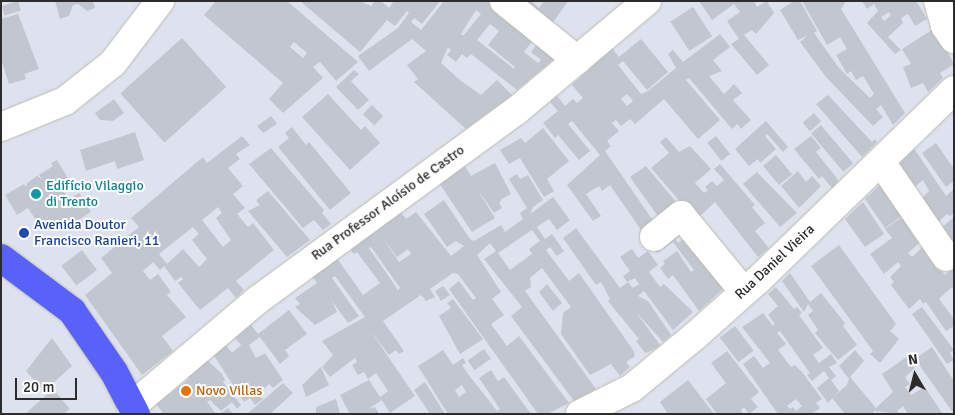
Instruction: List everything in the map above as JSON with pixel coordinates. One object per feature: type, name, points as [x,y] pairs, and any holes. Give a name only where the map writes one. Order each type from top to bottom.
[{"type":"main road","points":[[1,258],[34,280],[72,311],[114,372],[134,410]]},
{"type":"main road","points":[[1,275],[34,280]]},
{"type":"street","points":[[504,1],[577,60]]},
{"type":"street","name":"Rua Professor Aloísio de Castro","points":[[134,410],[259,299],[516,110],[646,1]]},
{"type":"street","points":[[938,1],[945,26],[954,39]]},
{"type":"street","points":[[1,127],[65,100],[113,63],[148,8]]},
{"type":"street","name":"Rua Daniel Vieira","points":[[580,414],[632,388],[744,292],[954,90]]},
{"type":"street","points":[[881,162],[946,257]]},
{"type":"street","points":[[654,237],[680,215],[744,292]]},
{"type":"building","points":[[18,1],[21,11],[5,16],[2,6]]},
{"type":"building","points":[[55,1],[93,1],[95,8],[87,11],[78,4],[73,5],[69,16],[60,19]]},
{"type":"building","points":[[216,1],[287,1],[358,62],[336,81],[320,62],[313,67],[323,78],[283,113],[269,99],[283,83],[204,15]],"holes":[[[294,42],[307,53],[303,58],[290,47]]]},
{"type":"building","points":[[300,1],[359,1],[371,6],[375,1],[381,1],[389,8],[394,1],[440,1],[422,24],[414,18],[411,22],[421,30],[444,1],[494,1],[534,39],[524,52],[538,63],[541,60],[531,52],[541,39],[555,58],[517,90],[471,54],[467,58],[462,54],[456,62],[447,55],[451,50],[448,47],[441,63],[461,81],[481,95],[497,80],[512,95],[466,129],[414,82],[418,79],[407,65],[426,51],[412,39],[369,71],[358,56],[398,28],[409,13],[407,11],[395,26],[387,20],[360,52]],"holes":[[[476,10],[481,14],[463,36],[461,34]],[[490,24],[499,31],[488,45],[515,67],[514,69],[477,40]]]},
{"type":"building","points":[[516,1],[531,1],[539,8],[544,1],[568,1],[549,28]]},
{"type":"building","points":[[699,1],[754,1],[757,7],[767,1],[774,13],[756,34],[752,30],[744,35],[769,65],[757,75],[731,44],[739,39],[727,21],[740,12],[734,4],[712,20]]},
{"type":"building","points":[[794,1],[800,1],[817,31],[814,33],[839,68],[870,98],[874,94],[863,76],[856,80],[851,71],[847,74],[836,55],[847,49],[840,37],[827,45],[802,1],[846,1],[841,9],[905,113],[893,125],[881,105],[876,109],[883,117],[873,126],[826,77],[800,42],[808,35],[798,40],[780,10]]},
{"type":"building","points":[[862,1],[916,1],[927,19],[915,26],[908,14],[901,18],[903,23],[888,37],[901,50],[895,54],[867,23],[878,11],[874,4],[867,9]],"holes":[[[889,12],[891,15],[884,21],[881,17]]]},
{"type":"building","points":[[693,7],[712,36],[689,51],[670,22]]},
{"type":"building","points":[[18,14],[39,69],[24,74],[26,79],[9,84],[1,59],[1,19]]},
{"type":"building","points":[[935,28],[954,64],[940,73],[943,78],[928,92],[923,83],[911,88],[903,67],[911,64],[902,49]]},
{"type":"building","points":[[720,34],[730,47],[713,60],[722,71],[709,76],[724,94],[734,84],[742,93],[733,100],[751,120],[741,129],[737,124],[732,129],[689,78],[686,80],[720,120],[698,139],[664,99],[635,124],[630,119],[621,126],[616,120],[612,123],[619,131],[607,141],[611,146],[605,151],[654,222],[641,230],[610,185],[602,191],[599,186],[586,194],[601,216],[593,221],[567,185],[600,155],[572,121],[568,124],[590,151],[579,160],[558,135],[555,138],[543,123],[558,111],[550,102],[557,96],[565,106],[573,99],[577,103],[583,98],[572,85],[612,48],[619,57],[641,39],[668,72],[647,90],[623,61],[618,65],[641,94],[648,91],[676,68],[668,54],[673,50],[683,62]],"holes":[[[627,94],[633,101],[627,106],[621,99]]]},
{"type":"building","points":[[182,38],[226,87],[164,143],[120,94]]},
{"type":"building","points":[[354,70],[359,74],[351,81],[369,100],[358,110],[336,87]]},
{"type":"building","points":[[328,94],[361,130],[365,126],[380,143],[350,170],[302,117]]},
{"type":"building","points":[[828,95],[872,142],[875,139],[877,142],[862,157],[816,104]]},
{"type":"building","points":[[114,99],[124,113],[113,121],[100,120],[95,113]]},
{"type":"building","points":[[372,105],[383,116],[374,126],[363,114]]},
{"type":"building","points":[[814,113],[821,121],[810,131],[803,123]]},
{"type":"building","points":[[271,116],[277,124],[263,133],[257,126]]},
{"type":"building","points":[[766,121],[788,147],[783,152],[767,134],[765,136],[776,149],[760,163],[758,159],[749,166],[735,149]]},
{"type":"building","points":[[821,125],[853,163],[843,172],[811,133]]},
{"type":"building","points":[[292,127],[306,145],[309,142],[351,193],[330,210],[278,147],[289,138],[285,133]]},
{"type":"building","points":[[543,128],[569,161],[547,179],[554,191],[544,197],[520,158],[509,164],[500,150],[521,138],[525,143]]},
{"type":"building","points":[[135,132],[144,160],[117,169],[115,161],[86,171],[80,150]]},
{"type":"building","points":[[242,136],[250,145],[236,154],[240,159],[228,168],[243,186],[233,194],[245,208],[237,214],[248,227],[253,223],[274,250],[236,281],[244,290],[236,298],[228,288],[200,310],[178,283],[183,279],[181,277],[175,281],[164,266],[160,270],[153,262],[143,271],[150,280],[158,274],[171,292],[167,295],[186,317],[162,336],[173,351],[142,375],[85,295],[112,273],[101,258],[139,227],[131,218],[203,157],[207,163]],"holes":[[[218,207],[222,213],[216,218],[231,240],[223,247],[202,220]],[[193,227],[199,234],[192,240],[207,259],[199,267],[183,249],[167,264],[159,254]]]},
{"type":"building","points":[[716,136],[730,154],[721,161],[707,143]]},
{"type":"building","points":[[811,136],[821,148],[816,152],[836,177],[838,182],[832,188],[822,176],[819,179],[794,149]]},
{"type":"building","points":[[666,137],[679,152],[690,146],[711,169],[695,183],[704,193],[708,190],[705,187],[712,181],[717,186],[724,180],[714,169],[720,164],[755,205],[752,207],[765,223],[755,231],[769,248],[758,257],[715,202],[696,220],[651,168],[669,153],[660,142]]},
{"type":"building","points":[[936,143],[954,169],[954,181],[946,187],[922,153]]},
{"type":"building","points":[[913,147],[946,196],[954,189],[954,213],[950,216],[947,214],[934,226],[917,203],[929,191],[923,180],[911,190],[895,166]]},
{"type":"building","points":[[271,148],[324,210],[322,213],[331,224],[323,230],[314,220],[303,228],[249,164]]},
{"type":"building","points":[[776,155],[792,174],[779,185],[763,166]]},
{"type":"building","name":"Edifício Vilaggio di Trento","points":[[57,160],[69,180],[60,186],[69,200],[79,193],[91,212],[65,228],[61,222],[51,228],[42,223],[39,225],[28,208],[17,215],[5,195],[24,184],[26,187],[27,183],[37,176],[42,179],[39,175],[53,166],[51,163]]},
{"type":"building","points":[[495,163],[511,194],[502,199],[499,203],[502,208],[494,213],[476,187],[495,218],[472,232],[439,183],[464,165],[471,176]]},
{"type":"building","points":[[646,166],[676,202],[657,215],[630,177]]},
{"type":"building","points":[[798,171],[806,182],[812,176],[821,186],[799,208],[781,186]]},
{"type":"building","points":[[757,172],[797,213],[780,227],[743,184]]},
{"type":"building","points":[[517,174],[520,179],[528,175],[543,200],[533,207],[530,214],[553,197],[570,220],[557,230],[549,219],[537,227],[545,239],[552,234],[564,251],[557,256],[550,247],[546,250],[569,281],[579,273],[633,350],[635,356],[626,362],[630,367],[620,376],[611,364],[590,375],[561,334],[563,313],[571,307],[542,268],[530,278],[531,287],[525,291],[596,389],[574,401],[511,316],[522,307],[484,259],[496,251],[490,243],[477,255],[501,292],[492,299],[504,315],[491,324],[507,346],[519,336],[569,403],[547,414],[538,414],[449,289],[459,281],[473,300],[476,298],[458,274],[453,273],[430,289],[435,297],[426,301],[421,295],[383,321],[404,351],[399,354],[396,350],[389,355],[370,330],[415,396],[390,413],[382,400],[368,409],[375,407],[379,414],[350,414],[340,395],[369,380],[380,397],[388,391],[376,373],[368,379],[364,372],[358,375],[352,365],[357,362],[355,358],[330,377],[322,367],[333,355],[322,341],[365,317],[335,276],[332,278],[359,316],[348,323],[332,301],[337,312],[315,325],[295,307],[300,304],[295,298],[317,283],[312,276],[336,257],[363,295],[380,283],[357,252],[354,254],[349,248],[400,211],[406,219],[416,212],[451,256],[464,246],[456,241],[447,247],[424,214],[444,200],[470,239],[474,241],[501,225],[505,232],[523,219],[520,213],[527,208],[509,179]],"holes":[[[532,230],[540,241],[529,249],[532,254],[510,270],[498,253]],[[383,238],[397,257],[408,249],[411,254],[399,262]],[[371,247],[400,288],[398,290],[369,248]]]},
{"type":"building","points":[[885,180],[906,213],[885,228],[865,199]]},
{"type":"building","points":[[268,191],[310,240],[287,257],[248,211],[260,205],[256,200]]},
{"type":"building","points":[[863,202],[884,234],[865,247],[845,219]]},
{"type":"building","points":[[906,214],[926,237],[908,253],[912,257],[927,243],[936,265],[945,275],[954,267],[954,289],[952,287],[939,299],[954,319],[954,326],[946,331],[926,302],[923,304],[920,299],[909,309],[891,285],[894,282],[890,277],[901,266],[898,262],[884,274],[870,254],[892,238],[885,229]]},
{"type":"building","points":[[954,217],[954,239],[951,241],[940,229]]},
{"type":"building","points":[[576,228],[620,288],[628,282],[633,288],[639,284],[635,278],[627,282],[623,276],[630,271],[620,257],[632,249],[638,258],[648,251],[658,265],[649,272],[660,287],[664,284],[693,312],[673,330],[644,291],[638,296],[648,301],[671,335],[663,342],[636,312],[660,345],[651,351],[645,353],[636,341],[639,339],[608,301],[610,299],[601,282],[596,285],[563,238]]},
{"type":"building","points":[[688,230],[675,239],[678,243],[688,235],[725,287],[699,311],[673,275],[668,279],[660,268],[665,264],[663,261],[677,251],[691,272],[694,270],[673,242],[657,253],[653,247]]},
{"type":"building","points":[[839,245],[896,324],[890,331],[899,339],[880,363],[870,354],[873,351],[811,266]]},
{"type":"building","points":[[82,250],[97,270],[76,286],[61,266]]},
{"type":"building","points":[[790,273],[810,302],[821,293],[845,323],[843,326],[857,345],[838,360],[815,333],[818,330],[808,315],[813,311],[808,304],[804,312],[782,281]]},
{"type":"building","points":[[547,284],[562,303],[553,311],[539,292]]},
{"type":"building","points":[[443,286],[450,295],[441,301],[435,291]]},
{"type":"building","points":[[776,287],[794,309],[797,307],[802,313],[799,315],[823,348],[813,355],[819,363],[831,354],[837,363],[829,367],[836,376],[831,380],[839,391],[828,403],[817,388],[829,378],[824,371],[812,381],[807,375],[810,373],[780,331],[777,333],[786,344],[778,350],[791,367],[795,365],[802,372],[822,399],[816,403],[820,408],[812,414],[778,414],[743,364],[754,356],[763,368],[770,363],[742,327],[763,313],[773,326],[775,324],[768,315],[778,306],[768,294]],"holes":[[[796,399],[802,406],[796,411],[793,407],[790,409],[787,406]]]},
{"type":"building","points":[[453,299],[483,339],[460,354],[439,316],[451,308],[447,303]]},
{"type":"building","points":[[922,307],[954,350],[950,353],[954,360],[947,364],[912,314]]},
{"type":"building","points":[[289,310],[307,334],[285,350],[289,356],[280,364],[260,337],[249,345],[256,358],[265,353],[283,380],[273,388],[269,384],[258,394],[263,399],[255,405],[250,398],[244,402],[213,354],[225,344],[232,353],[241,345],[234,337],[250,324],[258,334]]},
{"type":"building","points":[[735,326],[754,351],[738,362],[720,337]]},
{"type":"building","points":[[52,338],[72,366],[44,391],[26,371]]},
{"type":"building","points":[[932,347],[954,381],[954,414],[915,359]]},
{"type":"building","points":[[484,349],[491,359],[474,370],[468,360]]},
{"type":"building","points":[[443,350],[453,365],[463,358],[466,363],[462,365],[497,411],[500,409],[479,378],[491,370],[498,381],[504,377],[531,414],[448,414],[418,366]],"holes":[[[462,385],[466,392],[459,397],[455,390]]]},
{"type":"building","points":[[855,350],[864,361],[850,377],[876,408],[893,392],[882,374],[908,356],[915,368],[905,377],[910,384],[905,387],[911,395],[925,387],[942,413],[908,414],[903,406],[897,411],[900,414],[874,411],[872,414],[845,414],[832,398],[847,385],[849,379],[839,366]]},
{"type":"building","points":[[727,351],[759,392],[751,399],[758,407],[749,414],[744,407],[741,410],[743,414],[717,414],[706,399],[726,383],[711,363]]},
{"type":"building","points":[[206,359],[222,374],[225,380],[223,382],[241,405],[237,409],[232,402],[221,411],[210,400],[207,402],[216,414],[164,414],[156,404],[189,379],[186,376]]},
{"type":"building","points":[[321,367],[329,385],[306,397],[302,385]]},
{"type":"building","points":[[688,380],[714,414],[668,414],[660,402]]},
{"type":"building","points":[[425,382],[445,414],[430,414],[414,390]]},
{"type":"building","points":[[283,383],[293,393],[270,414],[247,414]]},
{"type":"building","points":[[53,389],[70,409],[63,414],[25,414]]},
{"type":"building","points":[[336,399],[340,414],[316,414],[316,407]]},
{"type":"building","points":[[228,408],[233,414],[218,414],[223,412]]},
{"type":"place","name":"Edifício Vilaggio di Trento","points":[[36,194]]},
{"type":"place","name":"Avenida Doutor Francisco Ranieri, 11","points":[[24,233]]},
{"type":"place","name":"Novo Villas","points":[[186,391]]}]
